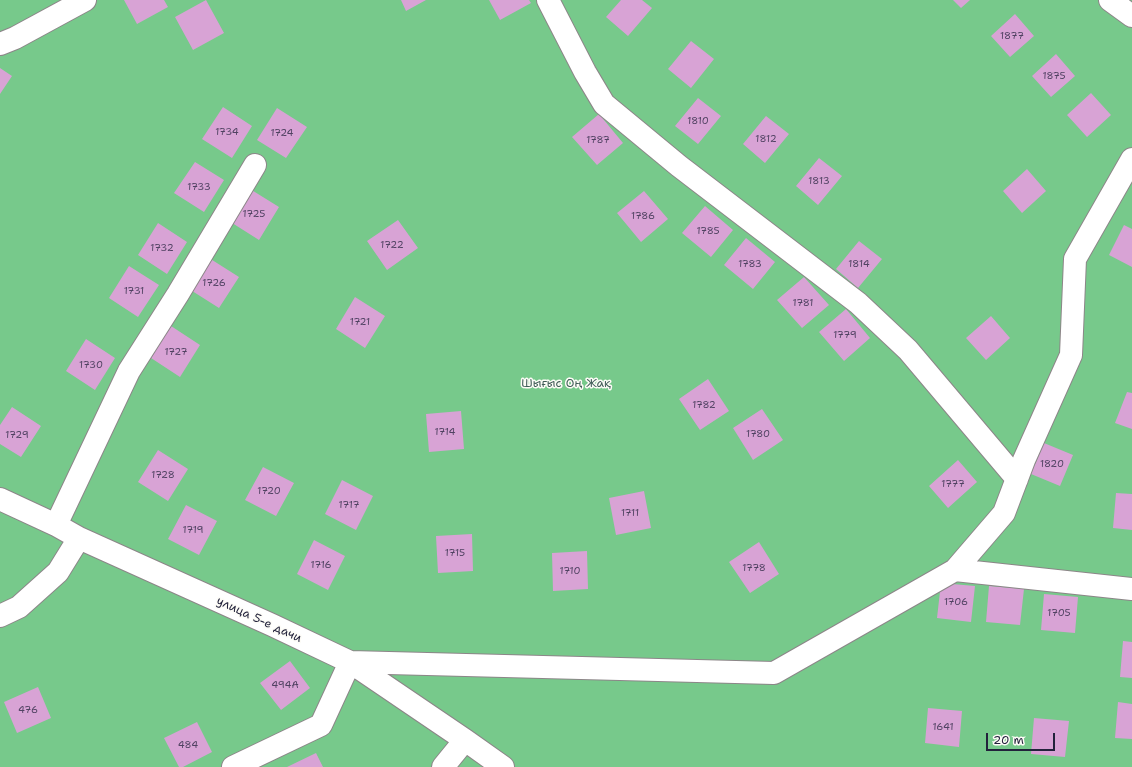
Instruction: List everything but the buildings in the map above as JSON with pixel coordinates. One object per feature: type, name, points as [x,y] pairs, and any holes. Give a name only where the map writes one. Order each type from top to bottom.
[{"type":"street","points":[[0,44],[15,38],[85,0]]},
{"type":"street","points":[[548,0],[585,72],[604,104],[679,166],[858,303],[908,350],[1016,479]]},
{"type":"street","points":[[1110,0],[1132,16]]},
{"type":"street","points":[[234,767],[321,724],[350,662],[774,673],[955,570],[1004,513],[1024,460],[1071,355],[1075,259],[1132,159]]},
{"type":"street","points":[[56,525],[129,371],[178,294],[255,165]]},
{"type":"street","name":"улица 5-е дачи","points":[[0,499],[56,525],[79,538],[350,662],[504,767]]},
{"type":"street","points":[[0,616],[19,607],[58,572],[79,538]]},
{"type":"street","points":[[955,570],[1132,589]]},
{"type":"street","points":[[443,767],[465,740]]},
{"type":"green space","name":"Шығыс Оң Жақ","points":[[0,0],[1132,0],[1132,767],[0,767]]}]
